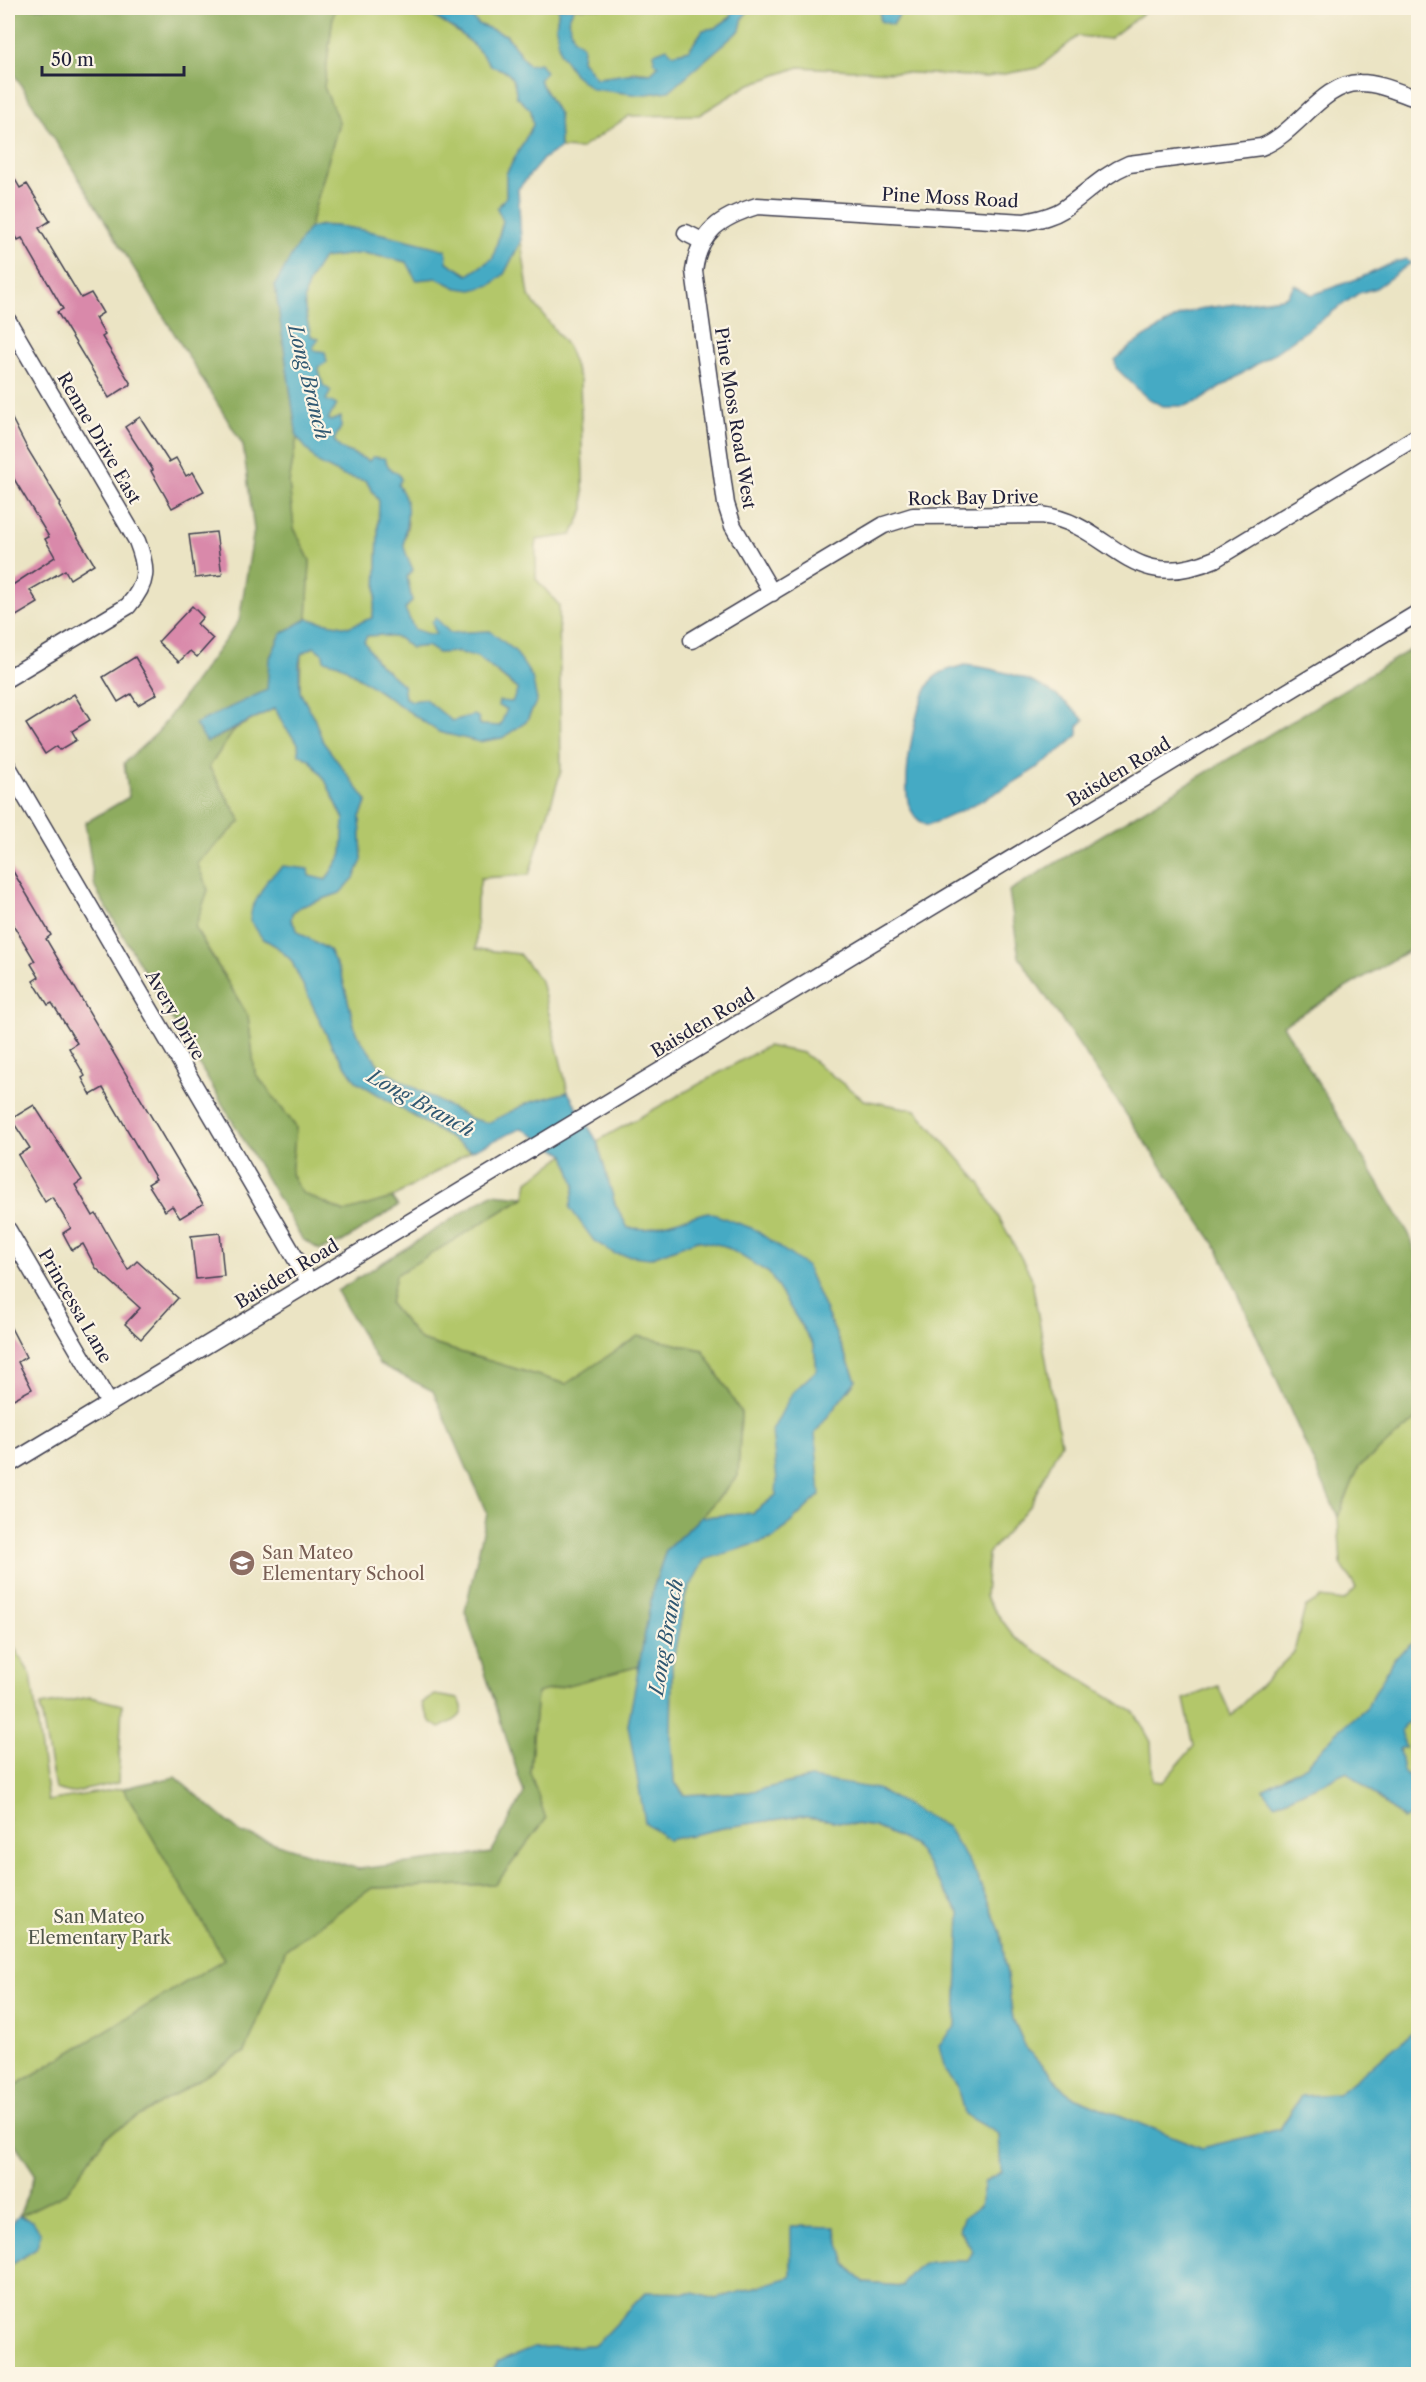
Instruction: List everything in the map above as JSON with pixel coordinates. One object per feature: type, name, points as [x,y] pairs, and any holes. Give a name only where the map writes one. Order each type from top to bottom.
[{"type":"street","name":"Pine Moss Road","points":[[702,241],[715,225],[735,213],[757,206],[1025,222],[1060,211],[1098,180],[1129,164],[1261,147],[1274,143],[1328,95],[1343,87],[1358,83],[1371,84],[1419,99]]},
{"type":"street","points":[[686,233],[702,241]]},
{"type":"street","name":"Pine Moss Road West","points":[[702,241],[696,256],[694,271],[726,504],[733,526],[772,593]]},
{"type":"street","name":"Renne Drive East","points":[[8,321],[137,542],[145,568],[144,579],[138,594],[116,614],[8,678]]},
{"type":"street","name":"Rock Bay Drive","points":[[692,640],[884,525],[912,516],[1041,515],[1058,517],[1132,561],[1156,570],[1173,571],[1197,567],[1226,553],[1419,436]]},
{"type":"street","name":"Baisden Road","points":[[8,1465],[1419,613]]},
{"type":"street","name":"Avery Drive","points":[[8,766],[310,1283]]},
{"type":"street","name":"Princessa Lane","points":[[8,1230],[110,1403]]},
{"type":"green space","points":[[8,8],[336,8],[324,87],[339,122],[309,229],[275,285],[297,437],[289,483],[294,528],[310,561],[307,619],[281,634],[269,660],[268,690],[207,742],[235,729],[209,767],[241,821],[197,863],[208,890],[195,928],[248,1016],[255,1073],[296,1127],[291,1174],[302,1193],[344,1212],[392,1198],[398,1206],[342,1242],[320,1250],[302,1239],[95,888],[85,823],[129,797],[124,763],[158,732],[239,621],[254,530],[243,445],[8,64]]},
{"type":"green space","points":[[336,8],[432,8],[434,17],[466,38],[491,66],[510,75],[516,96],[531,110],[533,125],[506,174],[503,221],[493,258],[468,275],[447,262],[445,250],[354,229],[321,225],[309,229],[339,122],[324,87]]},
{"type":"green space","points":[[464,8],[559,8],[556,27],[574,74],[640,95],[740,30],[743,17],[751,8],[864,8],[880,11],[893,25],[903,8],[1150,8],[1109,39],[1078,36],[1038,68],[987,77],[799,67],[748,85],[699,115],[629,116],[580,149],[560,148],[559,115],[539,80],[507,35],[478,24]]},
{"type":"green space","points":[[574,8],[734,8],[732,16],[715,28],[703,30],[689,50],[673,54],[651,73],[634,71],[626,76],[596,78],[582,60],[583,46],[574,39],[568,20]]},
{"type":"green space","points":[[521,241],[529,296],[567,346],[580,380],[584,509],[572,535],[536,540],[536,579],[559,605],[561,771],[529,875],[481,878],[477,900],[476,949],[519,954],[541,981],[568,1092],[528,1103],[488,1123],[469,1118],[382,1070],[356,1033],[342,976],[329,950],[299,933],[291,920],[292,913],[300,907],[340,893],[362,860],[360,817],[367,801],[323,742],[314,718],[300,692],[301,654],[314,647],[323,654],[324,660],[339,664],[439,732],[502,738],[526,722],[537,700],[490,631],[428,634],[414,629],[405,609],[412,601],[407,577],[413,570],[403,546],[408,523],[398,485],[391,472],[373,457],[370,461],[340,448],[334,440],[341,427],[340,417],[331,421],[328,418],[326,400],[303,307],[307,283],[322,258],[363,253],[407,262],[417,280],[437,278],[457,288],[504,274]]},
{"type":"green space","points":[[297,437],[326,466],[334,471],[366,481],[379,501],[376,597],[372,618],[348,627],[307,619],[310,561],[294,528],[289,483]]},
{"type":"green space","points":[[380,635],[399,638],[411,648],[427,646],[438,653],[457,652],[478,657],[518,690],[500,726],[479,725],[474,715],[452,721],[425,699],[412,701],[405,698],[403,685],[377,662],[363,641],[367,636]]},
{"type":"green space","points":[[1418,645],[1418,945],[1283,1025],[1409,1234],[1418,1259],[1418,1418],[1359,1467],[1338,1517],[1218,1249],[1019,957],[1009,891]]},
{"type":"green space","points":[[275,708],[284,726],[298,743],[299,754],[310,760],[325,780],[344,820],[342,854],[326,880],[308,876],[262,938],[276,946],[291,960],[332,1046],[356,1081],[471,1151],[392,1198],[345,1212],[301,1193],[291,1174],[296,1127],[255,1073],[248,1016],[195,927],[208,890],[197,863],[241,821],[209,767],[235,729]]},
{"type":"green space","points":[[767,1046],[803,1053],[864,1100],[916,1110],[980,1183],[1031,1276],[1061,1443],[1030,1505],[988,1554],[985,1597],[1015,1638],[1135,1713],[1151,1742],[1153,1781],[1163,1782],[1194,1746],[1184,1699],[1218,1686],[1231,1715],[1294,1652],[1305,1608],[1321,1598],[1344,1601],[1356,1588],[1341,1564],[1338,1517],[1359,1467],[1418,1418],[1418,1639],[1394,1658],[1367,1707],[1335,1734],[1307,1765],[1263,1789],[1276,1804],[1347,1772],[1403,1819],[1418,1815],[1418,2028],[1338,2094],[1301,2096],[1280,2129],[1202,2148],[1071,2096],[1026,2048],[1013,2019],[1001,1933],[976,1874],[810,1778],[749,1792],[685,1795],[674,1781],[671,1739],[672,1665],[685,1597],[703,1560],[774,1538],[819,1496],[815,1433],[856,1380],[806,1266],[709,1212],[646,1229],[628,1228],[615,1204],[597,1141]]},
{"type":"green space","points":[[565,1155],[575,1185],[570,1208],[650,1258],[697,1240],[725,1245],[769,1273],[814,1346],[817,1370],[792,1393],[776,1495],[753,1513],[701,1517],[738,1476],[741,1413],[703,1350],[638,1336],[566,1384],[420,1340],[390,1304],[395,1275],[525,1197],[528,1181]]},
{"type":"green space","points":[[492,1194],[525,1197],[396,1275],[390,1304],[420,1340],[566,1384],[638,1336],[703,1350],[741,1413],[738,1476],[701,1517],[666,1550],[653,1589],[640,1666],[537,1693],[530,1772],[546,1819],[496,1884],[372,1888],[286,1949],[245,2052],[106,2136],[66,2193],[19,2216],[35,2174],[8,2133],[8,2090],[224,1959],[123,1788],[175,1777],[241,1833],[359,1869],[491,1853],[524,1793],[465,1611],[487,1514],[433,1391],[379,1364],[337,1291]]},
{"type":"green space","name":"San Mateo Elementary Park","points":[[8,1638],[31,1675],[48,1801],[123,1788],[225,1959],[8,2090]]},
{"type":"green space","points":[[640,1666],[628,1725],[668,1840],[728,1827],[799,1816],[875,1827],[913,1844],[960,1913],[956,2026],[945,2070],[957,2085],[964,2114],[999,2133],[1001,2172],[985,2181],[980,2206],[959,2231],[973,2251],[968,2261],[938,2261],[922,2265],[915,2269],[903,2286],[864,2283],[846,2264],[835,2227],[792,2226],[791,2277],[715,2299],[694,2293],[646,2292],[595,2345],[534,2348],[498,2362],[490,2374],[8,2374],[8,2267],[36,2249],[33,2221],[19,2216],[66,2193],[106,2136],[245,2052],[286,1949],[372,1888],[496,1884],[545,1819],[530,1772],[537,1693]]},
{"type":"green space","points":[[435,1695],[458,1699],[462,1709],[458,1717],[440,1728],[430,1721],[422,1703]]},
{"type":"green space","points":[[90,1697],[122,1705],[118,1783],[71,1793],[55,1789],[40,1706]]},
{"type":"green space","points":[[1416,1716],[1418,1717],[1418,1778],[1414,1781],[1403,1772],[1399,1749],[1401,1730]]},
{"type":"water","name":"Long Branch","points":[[432,8],[464,8],[478,24],[506,35],[528,65],[540,63],[546,72],[539,80],[559,115],[560,148],[544,158],[518,189],[521,241],[504,274],[491,285],[472,290],[457,288],[437,278],[416,280],[407,262],[363,253],[323,258],[307,287],[306,312],[311,336],[319,339],[313,347],[314,350],[325,352],[327,362],[318,367],[323,385],[331,391],[326,400],[337,405],[328,419],[331,421],[341,417],[341,427],[334,440],[340,448],[369,461],[373,457],[384,458],[391,471],[398,473],[401,479],[398,485],[407,507],[404,547],[413,570],[407,577],[412,601],[405,609],[414,629],[436,634],[432,622],[436,618],[450,633],[490,631],[515,651],[532,677],[537,700],[526,722],[502,738],[479,742],[439,732],[339,664],[324,660],[323,654],[314,647],[301,654],[300,692],[314,718],[323,742],[367,801],[360,817],[362,860],[354,878],[340,893],[300,907],[292,913],[291,920],[299,933],[329,950],[342,976],[356,1033],[382,1070],[469,1118],[488,1123],[528,1103],[568,1092],[597,1141],[615,1204],[628,1228],[646,1229],[708,1212],[754,1229],[806,1266],[856,1380],[815,1433],[820,1495],[774,1538],[704,1560],[685,1597],[672,1665],[671,1739],[674,1781],[684,1795],[749,1792],[810,1778],[877,1789],[947,1827],[976,1874],[1001,1933],[1013,2019],[1026,2048],[1071,2096],[1202,2148],[1280,2129],[1301,2096],[1338,2094],[1418,2028],[1418,2374],[490,2374],[498,2362],[534,2348],[595,2345],[646,2292],[694,2293],[715,2299],[791,2277],[791,2226],[835,2227],[846,2264],[864,2283],[902,2286],[908,2276],[922,2265],[938,2261],[968,2261],[973,2251],[959,2230],[963,2218],[980,2206],[985,2181],[1001,2172],[999,2134],[964,2114],[957,2085],[945,2070],[939,2045],[956,2026],[960,1913],[913,1844],[875,1827],[799,1816],[728,1827],[668,1840],[645,1822],[628,1725],[653,1589],[666,1550],[701,1517],[753,1513],[776,1495],[777,1480],[772,1431],[792,1393],[817,1370],[814,1346],[769,1273],[725,1246],[697,1240],[650,1258],[615,1254],[594,1241],[570,1208],[575,1185],[565,1155],[522,1128],[471,1151],[356,1081],[332,1046],[291,960],[276,946],[262,938],[250,920],[252,908],[268,879],[283,866],[308,869],[309,876],[326,880],[342,854],[344,819],[325,780],[310,760],[299,754],[298,743],[284,726],[275,708],[207,742],[195,724],[267,690],[269,660],[281,634],[307,619],[348,627],[372,618],[376,597],[379,501],[366,481],[344,476],[318,463],[297,437],[275,285],[306,233],[309,229],[319,226],[375,232],[446,250],[447,262],[468,275],[493,258],[503,221],[497,208],[506,197],[506,174],[533,125],[531,110],[516,96],[510,75],[491,66],[466,38],[434,17]],"holes":[[[380,635],[399,638],[411,648],[427,646],[438,653],[457,652],[478,657],[518,689],[512,702],[499,701],[498,706],[507,709],[500,726],[480,725],[478,717],[474,715],[452,721],[425,699],[412,701],[405,698],[403,685],[377,662],[364,641],[367,636]]]},
{"type":"water","points":[[559,8],[574,8],[568,20],[574,39],[583,46],[582,60],[596,78],[651,73],[658,66],[654,62],[654,53],[667,48],[673,54],[689,50],[703,30],[715,28],[731,17],[734,8],[751,8],[743,17],[740,30],[669,91],[640,95],[592,89],[574,74],[560,53],[556,27]]},
{"type":"water","points":[[864,8],[903,8],[893,25],[880,21],[880,11]]},
{"type":"water","points":[[1407,259],[1411,263],[1376,288],[1359,293],[1276,352],[1199,401],[1184,406],[1162,406],[1146,397],[1116,368],[1115,360],[1132,345],[1179,316],[1198,309],[1282,298],[1287,296],[1295,284],[1312,295]]},
{"type":"water","points":[[965,665],[999,671],[1030,681],[1058,697],[1084,720],[1078,726],[1078,735],[1044,763],[987,798],[927,826],[920,822],[911,810],[907,790],[909,758],[920,704],[935,677]]},
{"type":"water","points":[[1418,1639],[1418,1717],[1404,1725],[1401,1730],[1405,1747],[1399,1749],[1403,1771],[1414,1781],[1418,1778],[1418,1815],[1404,1819],[1347,1772],[1275,1804],[1263,1789],[1307,1765],[1335,1734],[1367,1707],[1394,1658]]},
{"type":"water","points":[[19,2216],[33,2221],[41,2234],[36,2249],[8,2267],[8,2226]]},
{"type":"building","points":[[8,167],[20,188],[27,184],[50,221],[39,228],[81,298],[91,293],[103,313],[95,318],[105,335],[102,337],[131,384],[109,398],[57,312],[63,309],[22,238],[18,240],[8,223]]},
{"type":"building","points":[[8,411],[27,448],[61,504],[59,506],[94,564],[70,579],[65,570],[30,590],[38,603],[8,621],[8,588],[55,557],[45,539],[49,537],[8,469]]},
{"type":"building","points":[[140,417],[169,462],[176,458],[186,476],[193,472],[204,491],[172,508],[151,471],[153,470],[125,427]]},
{"type":"building","points":[[216,532],[222,575],[195,578],[189,535]]},
{"type":"building","points":[[192,606],[203,617],[197,624],[213,639],[197,657],[190,651],[179,662],[158,642]]},
{"type":"building","points":[[135,657],[157,694],[138,705],[131,694],[118,702],[103,677]]},
{"type":"building","points":[[74,694],[90,720],[72,731],[77,740],[60,750],[57,746],[45,754],[26,724]]},
{"type":"building","points":[[8,863],[51,935],[46,939],[203,1204],[180,1218],[172,1206],[165,1211],[148,1184],[156,1179],[103,1088],[91,1095],[82,1078],[85,1076],[69,1048],[77,1043],[52,1003],[48,1005],[33,981],[39,977],[31,964],[35,961],[8,916]]},
{"type":"building","points":[[34,1105],[82,1180],[75,1185],[93,1216],[96,1214],[128,1270],[137,1261],[178,1298],[141,1339],[125,1324],[140,1308],[96,1268],[83,1244],[72,1250],[63,1233],[71,1228],[52,1197],[45,1202],[18,1155],[30,1148],[11,1119]]},
{"type":"building","points":[[220,1233],[224,1276],[196,1279],[191,1236]]},
{"type":"building","points":[[8,1322],[26,1357],[18,1362],[32,1389],[8,1402]]},
{"type":"place","name":"San Mateo Elementary School","points":[[242,1563]]}]
